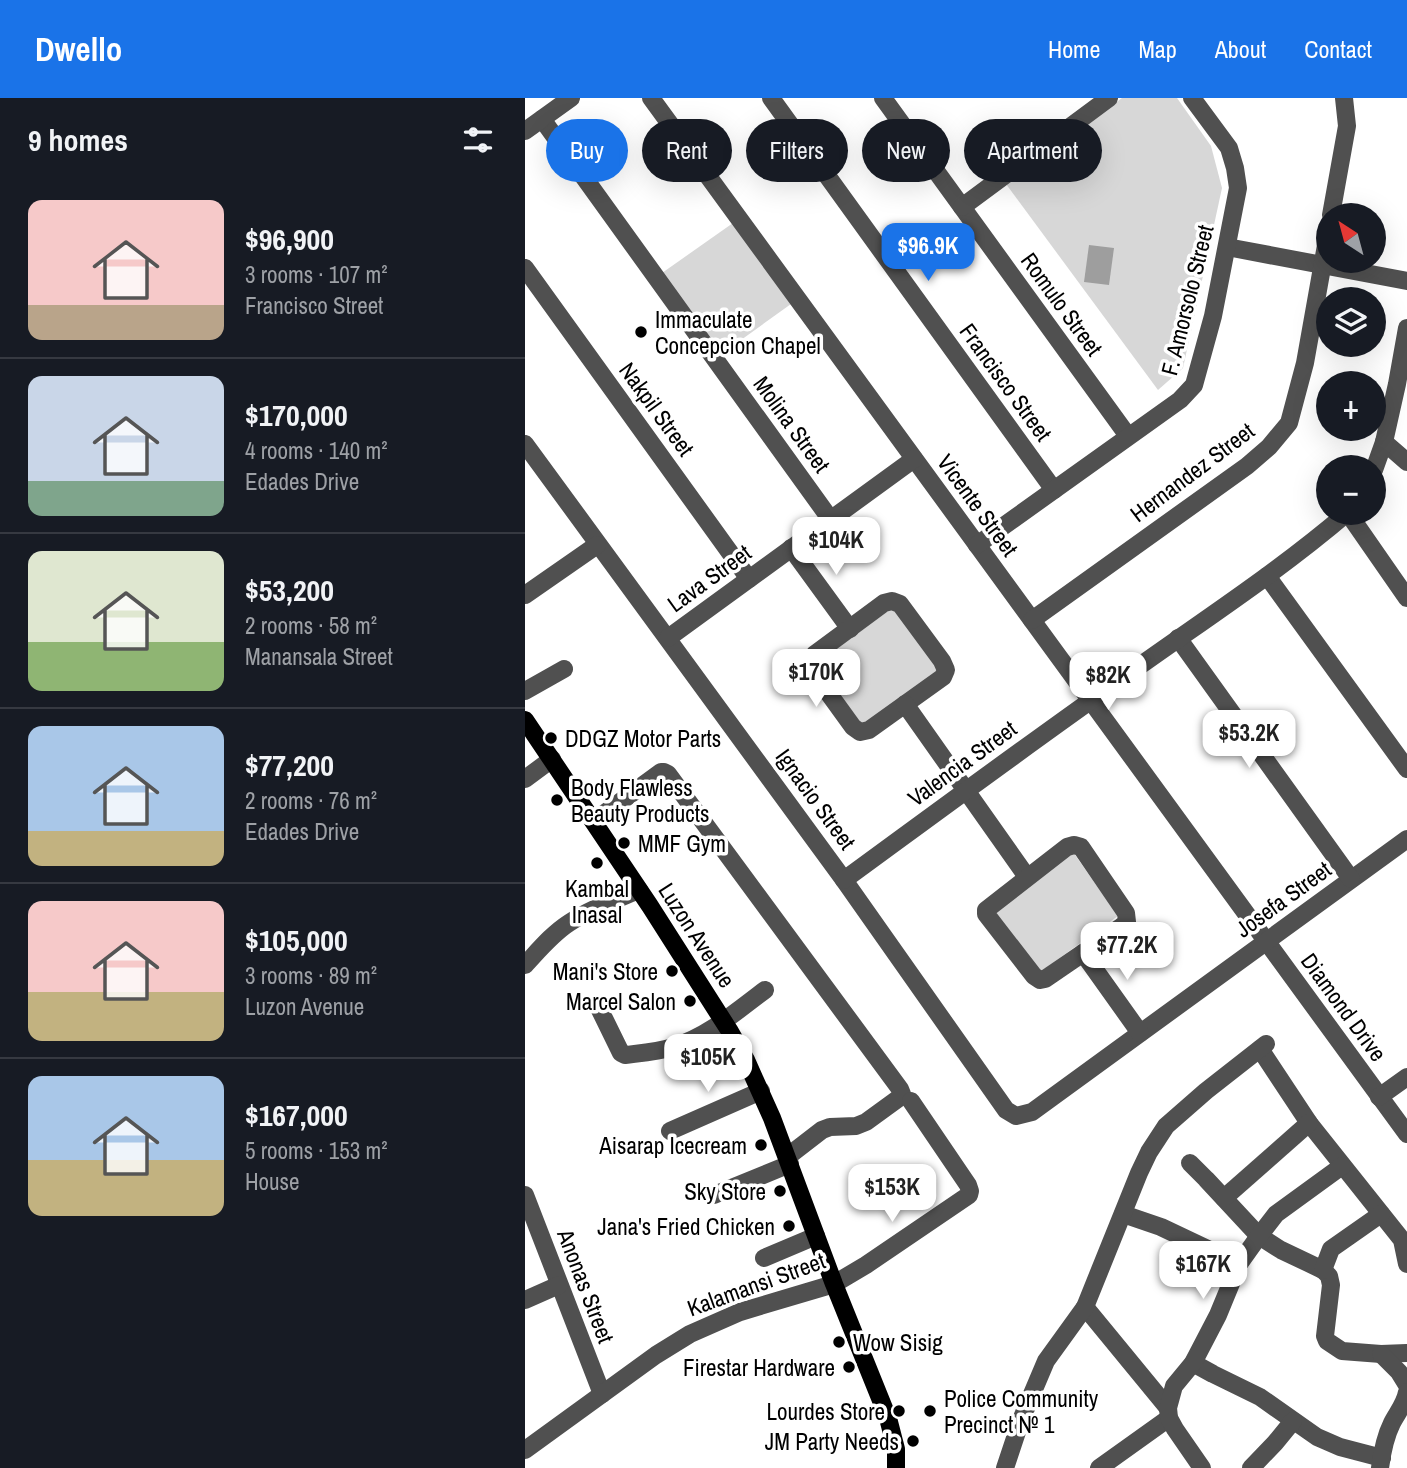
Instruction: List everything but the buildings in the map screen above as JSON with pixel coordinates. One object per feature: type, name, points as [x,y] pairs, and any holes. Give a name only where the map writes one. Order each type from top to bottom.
[{"type":"main road","name":"Luzon Avenue","points":[[526,722],[639,890],[746,1060],[789,1161],[834,1284],[892,1429],[896,1468]]},
{"type":"street","points":[[525,131],[571,98]]},
{"type":"street","name":"Vicente Street","points":[[650,98],[1267,942]]},
{"type":"street","name":"Francisco Street","points":[[771,98],[1054,490]]},
{"type":"street","name":"Romulo Street","points":[[883,98],[1128,436]]},
{"type":"street","points":[[962,207],[1109,98]]},
{"type":"street","name":"F. Amorsolo Street","points":[[977,545],[1180,400],[1194,384],[1213,316],[1238,188],[1229,148],[1192,98]]},
{"type":"street","points":[[1333,203],[1347,127],[1344,98]]},
{"type":"street","name":"Molina Street","points":[[542,119],[831,520]]},
{"type":"street","points":[[1227,247],[1316,264]]},
{"type":"street","name":"Nakpil Street","points":[[525,268],[749,579]]},
{"type":"street","name":"Hernandez Street","points":[[1032,620],[1247,466],[1269,447],[1289,423],[1305,363],[1322,273]]},
{"type":"street","points":[[1365,273],[1407,281]]},
{"type":"street","points":[[1379,455],[1402,385],[1407,328]]},
{"type":"street","points":[[1384,442],[1407,462]]},
{"type":"street","name":"Ignacio Street","points":[[525,444],[844,880],[1006,1110],[1016,1116]]},
{"type":"street","name":"Lava Street","points":[[668,638],[914,459]]},
{"type":"street","name":"Valencia Street","points":[[844,880],[1267,576],[1334,525]]},
{"type":"street","points":[[1356,525],[1407,598]]},
{"type":"street","points":[[525,595],[597,545]]},
{"type":"street","points":[[792,548],[850,629]]},
{"type":"street","points":[[1267,576],[1407,769]]},
{"type":"street","points":[[892,601],[900,604],[942,661],[946,670],[943,677],[869,730],[860,732],[853,727],[811,670],[809,662],[815,654],[850,629],[884,603],[892,601]]},
{"type":"street","points":[[1178,638],[1352,880]]},
{"type":"street","points":[[525,691],[564,669]]},
{"type":"street","points":[[905,704],[1027,877]]},
{"type":"street","points":[[525,779],[552,759]]},
{"type":"street","points":[[594,821],[661,772],[668,774],[902,1094],[866,1122],[856,1126],[826,1128],[789,1161],[714,1195]]},
{"type":"street","name":"Josefa Street","points":[[1016,1116],[1032,1112],[1407,839]]},
{"type":"street","points":[[1067,847],[1081,847],[1126,913],[1127,922],[1045,979],[1039,980],[986,914],[989,905],[1027,877],[1067,847]]},
{"type":"street","points":[[525,965],[550,938],[569,923],[599,906],[639,890]]},
{"type":"street","name":"Diamond Drive","points":[[1267,942],[1407,1134]]},
{"type":"street","points":[[1083,953],[1140,1033]]},
{"type":"street","points":[[599,1008],[618,1048],[625,1055],[661,1050],[684,1043],[710,1030],[765,990]]},
{"type":"street","points":[[1005,1468],[1021,1420],[1046,1361],[1085,1307],[1149,1152],[1166,1126],[1263,1046],[1309,1123],[1402,1240],[1407,1264]]},
{"type":"street","points":[[1379,1097],[1407,1077]]},
{"type":"street","points":[[670,1131],[761,1091]]},
{"type":"street","name":"Kalamansi Street","points":[[525,1450],[690,1334],[740,1312],[834,1284],[968,1195],[968,1185],[911,1101]]},
{"type":"street","points":[[1224,1198],[1309,1123]]},
{"type":"street","points":[[1190,1163],[1259,1236],[1280,1250],[1323,1270],[1329,1276],[1331,1285],[1325,1336],[1328,1341],[1342,1351],[1407,1353]]},
{"type":"street","points":[[1099,1468],[1168,1413],[1174,1386],[1193,1363],[1240,1264],[1276,1214],[1342,1166]]},
{"type":"street","name":"Anonas Street","points":[[525,1195],[602,1394]]},
{"type":"street","points":[[1123,1214],[1161,1227],[1240,1264]]},
{"type":"street","points":[[1323,1270],[1331,1248],[1381,1214]]},
{"type":"street","points":[[764,1258],[816,1236]]},
{"type":"street","points":[[525,1300],[559,1285]]},
{"type":"street","points":[[1085,1307],[1168,1413],[1175,1429],[1202,1468]]},
{"type":"street","points":[[1381,1354],[1399,1372],[1407,1385]]},
{"type":"street","points":[[1193,1363],[1260,1397],[1317,1437],[1381,1463],[1391,1425],[1406,1399],[1407,1392]]},
{"type":"street","points":[[1251,1468],[1293,1421]]},
{"type":"street","points":[[1172,1437],[1194,1468]]},
{"type":"shaded area","points":[[1122,98],[1177,98],[1211,146],[1222,188],[1183,368],[1158,390],[1006,184],[1102,182],[1102,119],[1094,119]]},
{"type":"shaded area","points":[[733,223],[791,304],[720,355],[662,273]]},
{"type":"shaded area","points":[[1089,245],[1114,248],[1109,285],[1084,282]]},
{"type":"shaded area","points":[[895,606],[941,669],[863,726],[817,663]]},
{"type":"shaded area","points":[[1073,852],[1118,916],[1036,975],[991,910]]},
{"type":"place","name":"Immaculate Concepcion Chapel","points":[[641,332]]},
{"type":"place","name":"DDGZ Motor Parts","points":[[551,738]]},
{"type":"place","name":"Body Flawless Beauty Products","points":[[557,800]]},
{"type":"place","name":"MMF Gym","points":[[624,843]]},
{"type":"place","name":"Kambal Inasal","points":[[597,863]]},
{"type":"place","name":"Mani's Store","points":[[672,971]]},
{"type":"place","name":"Marcel Salon","points":[[690,1001]]},
{"type":"place","name":"Aisarap Icecream","points":[[761,1145]]},
{"type":"place","name":"Sky Store","points":[[780,1191]]},
{"type":"place","name":"Jana's Fried Chicken","points":[[789,1226]]},
{"type":"place","name":"Wow Sisig","points":[[839,1342]]},
{"type":"place","name":"Firestar Hardware","points":[[849,1367]]},
{"type":"place","name":"Lourdes Store","points":[[899,1411]]},
{"type":"place","name":"Police Community Precinct № 1","points":[[930,1411]]},
{"type":"place","name":"JM Party Needs","points":[[913,1441]]}]
